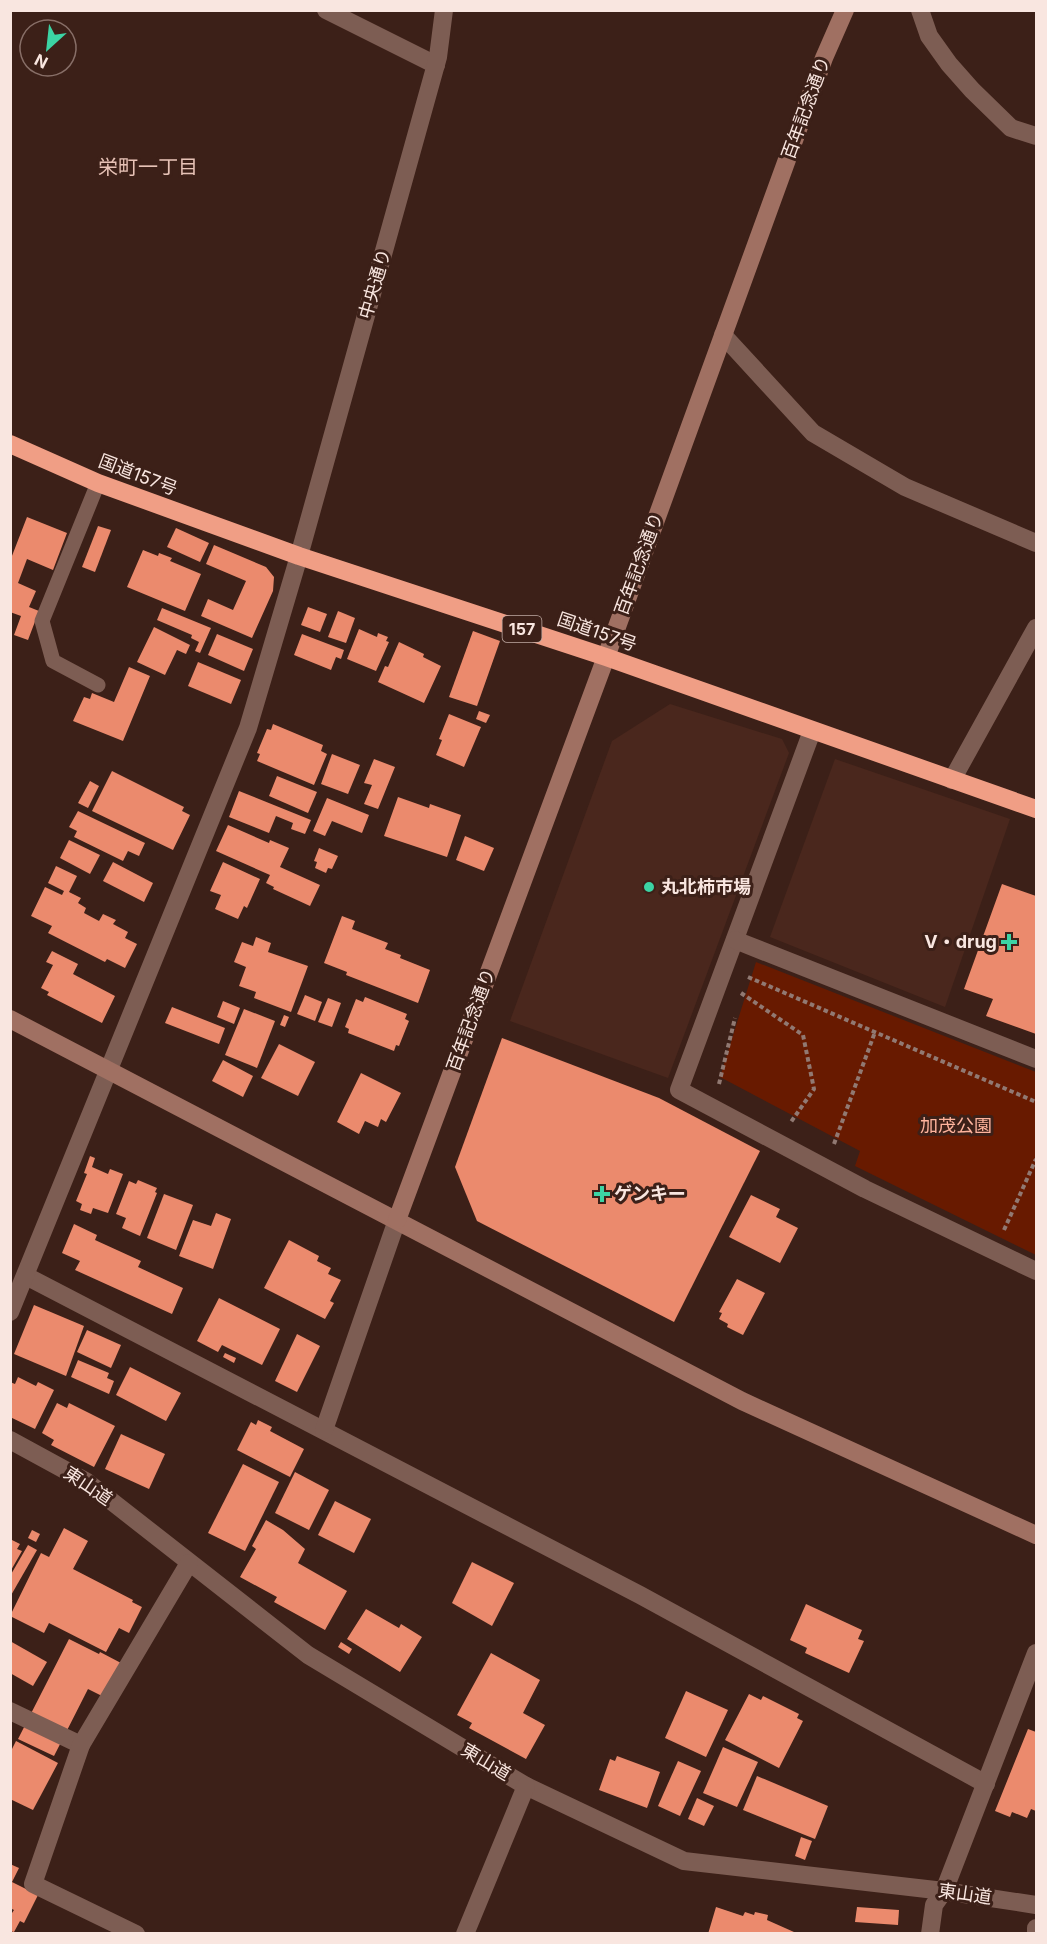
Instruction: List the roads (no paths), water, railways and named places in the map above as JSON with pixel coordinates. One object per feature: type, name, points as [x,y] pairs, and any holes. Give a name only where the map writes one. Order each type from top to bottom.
[{"type":"highway","name":"国道157号","points":[[10,444],[98,483],[299,556],[606,657],[1036,809]]},
{"type":"street","points":[[326,10],[436,66]]},
{"type":"street","name":"中央通り","points":[[10,1312],[248,728],[299,556],[436,66],[444,10]]},
{"type":"street","name":"百年記念通り","points":[[397,1220],[606,657],[824,58],[845,10]]},
{"type":"street","points":[[920,10],[929,36],[972,90],[1011,128],[1036,136]]},
{"type":"street","points":[[723,336],[813,433],[905,487],[1036,543]]},
{"type":"street","points":[[952,780],[1036,628]]},
{"type":"street","points":[[812,730],[679,1090],[865,1189],[1036,1271]]},
{"type":"street","points":[[735,940],[1036,1059]]},
{"type":"street","points":[[10,1019],[742,1401],[1036,1535]]},
{"type":"street","points":[[324,1430],[397,1220]]},
{"type":"street","points":[[26,1276],[640,1595],[986,1784]]},
{"type":"street","name":"東山道","points":[[10,1440],[87,1482],[308,1655],[526,1786],[684,1861],[944,1891],[1036,1905]]},
{"type":"street","points":[[136,1934],[33,1884],[81,1745],[189,1563]]},
{"type":"street","points":[[930,1934],[933,1905],[944,1891],[1036,1653]]},
{"type":"street","points":[[10,1711],[81,1745]]},
{"type":"street","points":[[465,1934],[526,1786]]},
{"type":"street","points":[[1036,1928],[1036,1934]]},
{"type":"lane","points":[[98,483],[42,621],[53,660],[98,685]]},
{"type":"place","name":"丸北柿市場","points":[[649,887]]},
{"type":"place","name":"V・drug","points":[[1009,942]]},
{"type":"place","name":"ゲンキー","points":[[602,1194]]},
{"type":"district","name":"栄町一丁目","points":[[148,167]]},
{"type":"park label","name":"加茂公園","points":[[956,1126]]}]
